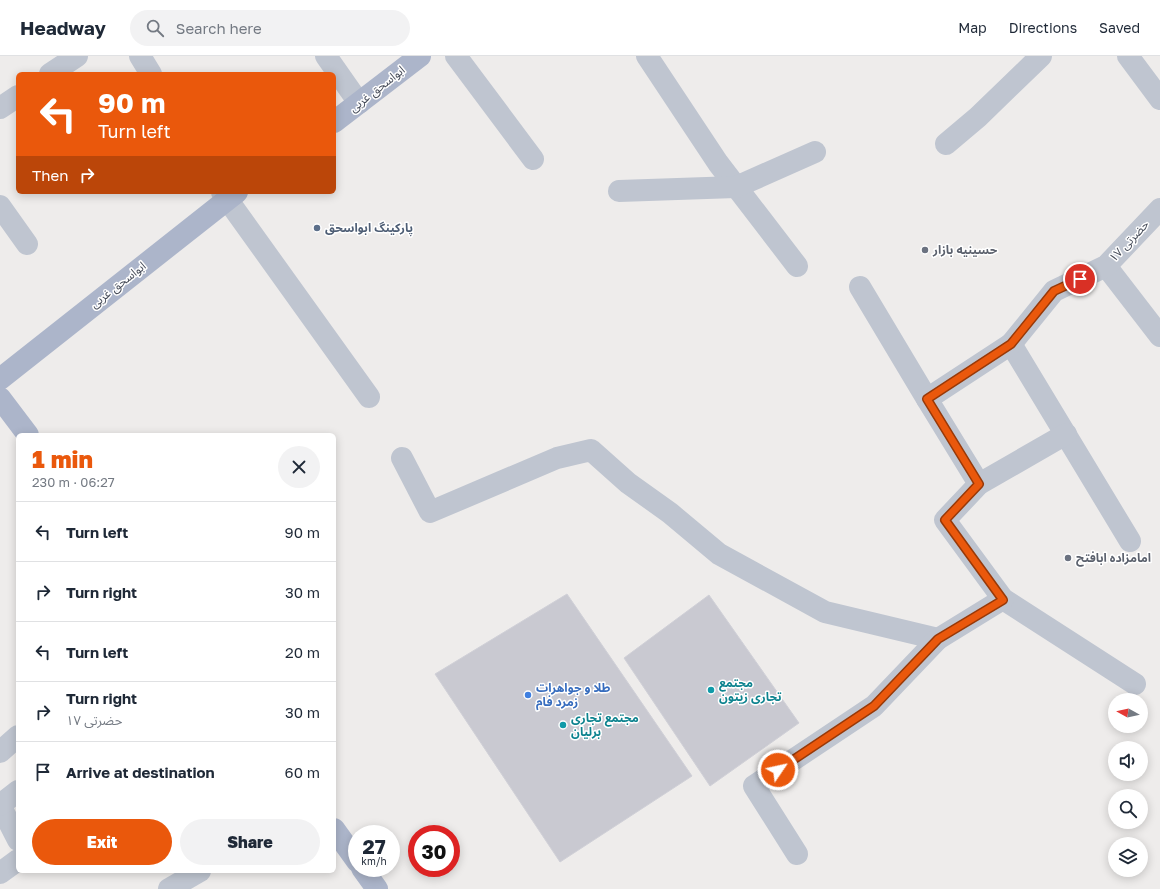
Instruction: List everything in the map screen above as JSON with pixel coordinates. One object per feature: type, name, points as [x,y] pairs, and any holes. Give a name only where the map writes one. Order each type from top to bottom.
[{"type":"main road","name":"ابواسحق غربی","points":[[336,121],[420,56]]},
{"type":"main road","name":"ابواسحق غربی","points":[[0,379],[229,194]]},
{"type":"main road","points":[[0,398],[26,433]]},
{"type":"main road","points":[[336,832],[348,848]]},
{"type":"main road","points":[[368,877],[377,889]]},
{"type":"street","points":[[53,72],[77,56]]},
{"type":"street","points":[[140,56],[150,72]]},
{"type":"street","points":[[326,56],[360,103]]},
{"type":"street","points":[[456,56],[533,159]]},
{"type":"street","points":[[647,56],[718,163],[797,266]]},
{"type":"street","points":[[946,144],[978,117],[1041,56]]},
{"type":"street","points":[[1128,56],[1160,99]]},
{"type":"street","points":[[0,108],[16,97]]},
{"type":"street","points":[[619,191],[736,187],[815,152]]},
{"type":"street","points":[[229,194],[369,397]]},
{"type":"street","points":[[0,206],[27,244]]},
{"type":"street","name":"حضرتی ۱۷","points":[[927,399],[1011,344],[1054,291],[1106,266],[1160,209]]},
{"type":"street","points":[[1106,266],[1160,336]]},
{"type":"street","points":[[860,287],[979,484]]},
{"type":"street","points":[[1011,344],[1130,541]]},
{"type":"street","points":[[1066,434],[979,484],[945,520],[1003,600],[1135,684]]},
{"type":"street","points":[[402,458],[430,512],[557,458],[591,450],[628,483],[670,513],[719,554],[812,605],[825,612],[938,639]]},
{"type":"street","points":[[797,854],[754,786],[874,706],[938,639],[1003,600]]},
{"type":"street","points":[[0,752],[16,738]]},
{"type":"street","points":[[16,793],[0,805],[16,836]]},
{"type":"street","points":[[0,873],[16,861]]},
{"type":"street","points":[[169,889],[197,873]]},
{"type":"building","name":"مجتمع تجاری برلیان","points":[[567,594],[692,776],[560,862],[435,674]]},
{"type":"building","name":"مجتمع تجاری زیتون","points":[[709,595],[799,723],[710,786],[624,658]]},
{"type":"place","name":"پارکینگ ابواسحق","points":[[317,228]]},
{"type":"place","name":"حسینیه بازار","points":[[925,250]]},
{"type":"place","name":"امامزاده ابافتح","points":[[1068,558]]},
{"type":"place","name":"مجتمع تجاری زیتون","points":[[711,690]]},
{"type":"place","name":"طلا و جواهرات زمرد فام","points":[[528,695]]},
{"type":"place","name":"مجتمع تجاری برلیان","points":[[563,725]]},
{"type":"route","points":[[778,770],[874,706],[938,639],[1003,600],[945,520],[979,484],[927,399],[1011,344],[1054,291],[1080,279]]}]
